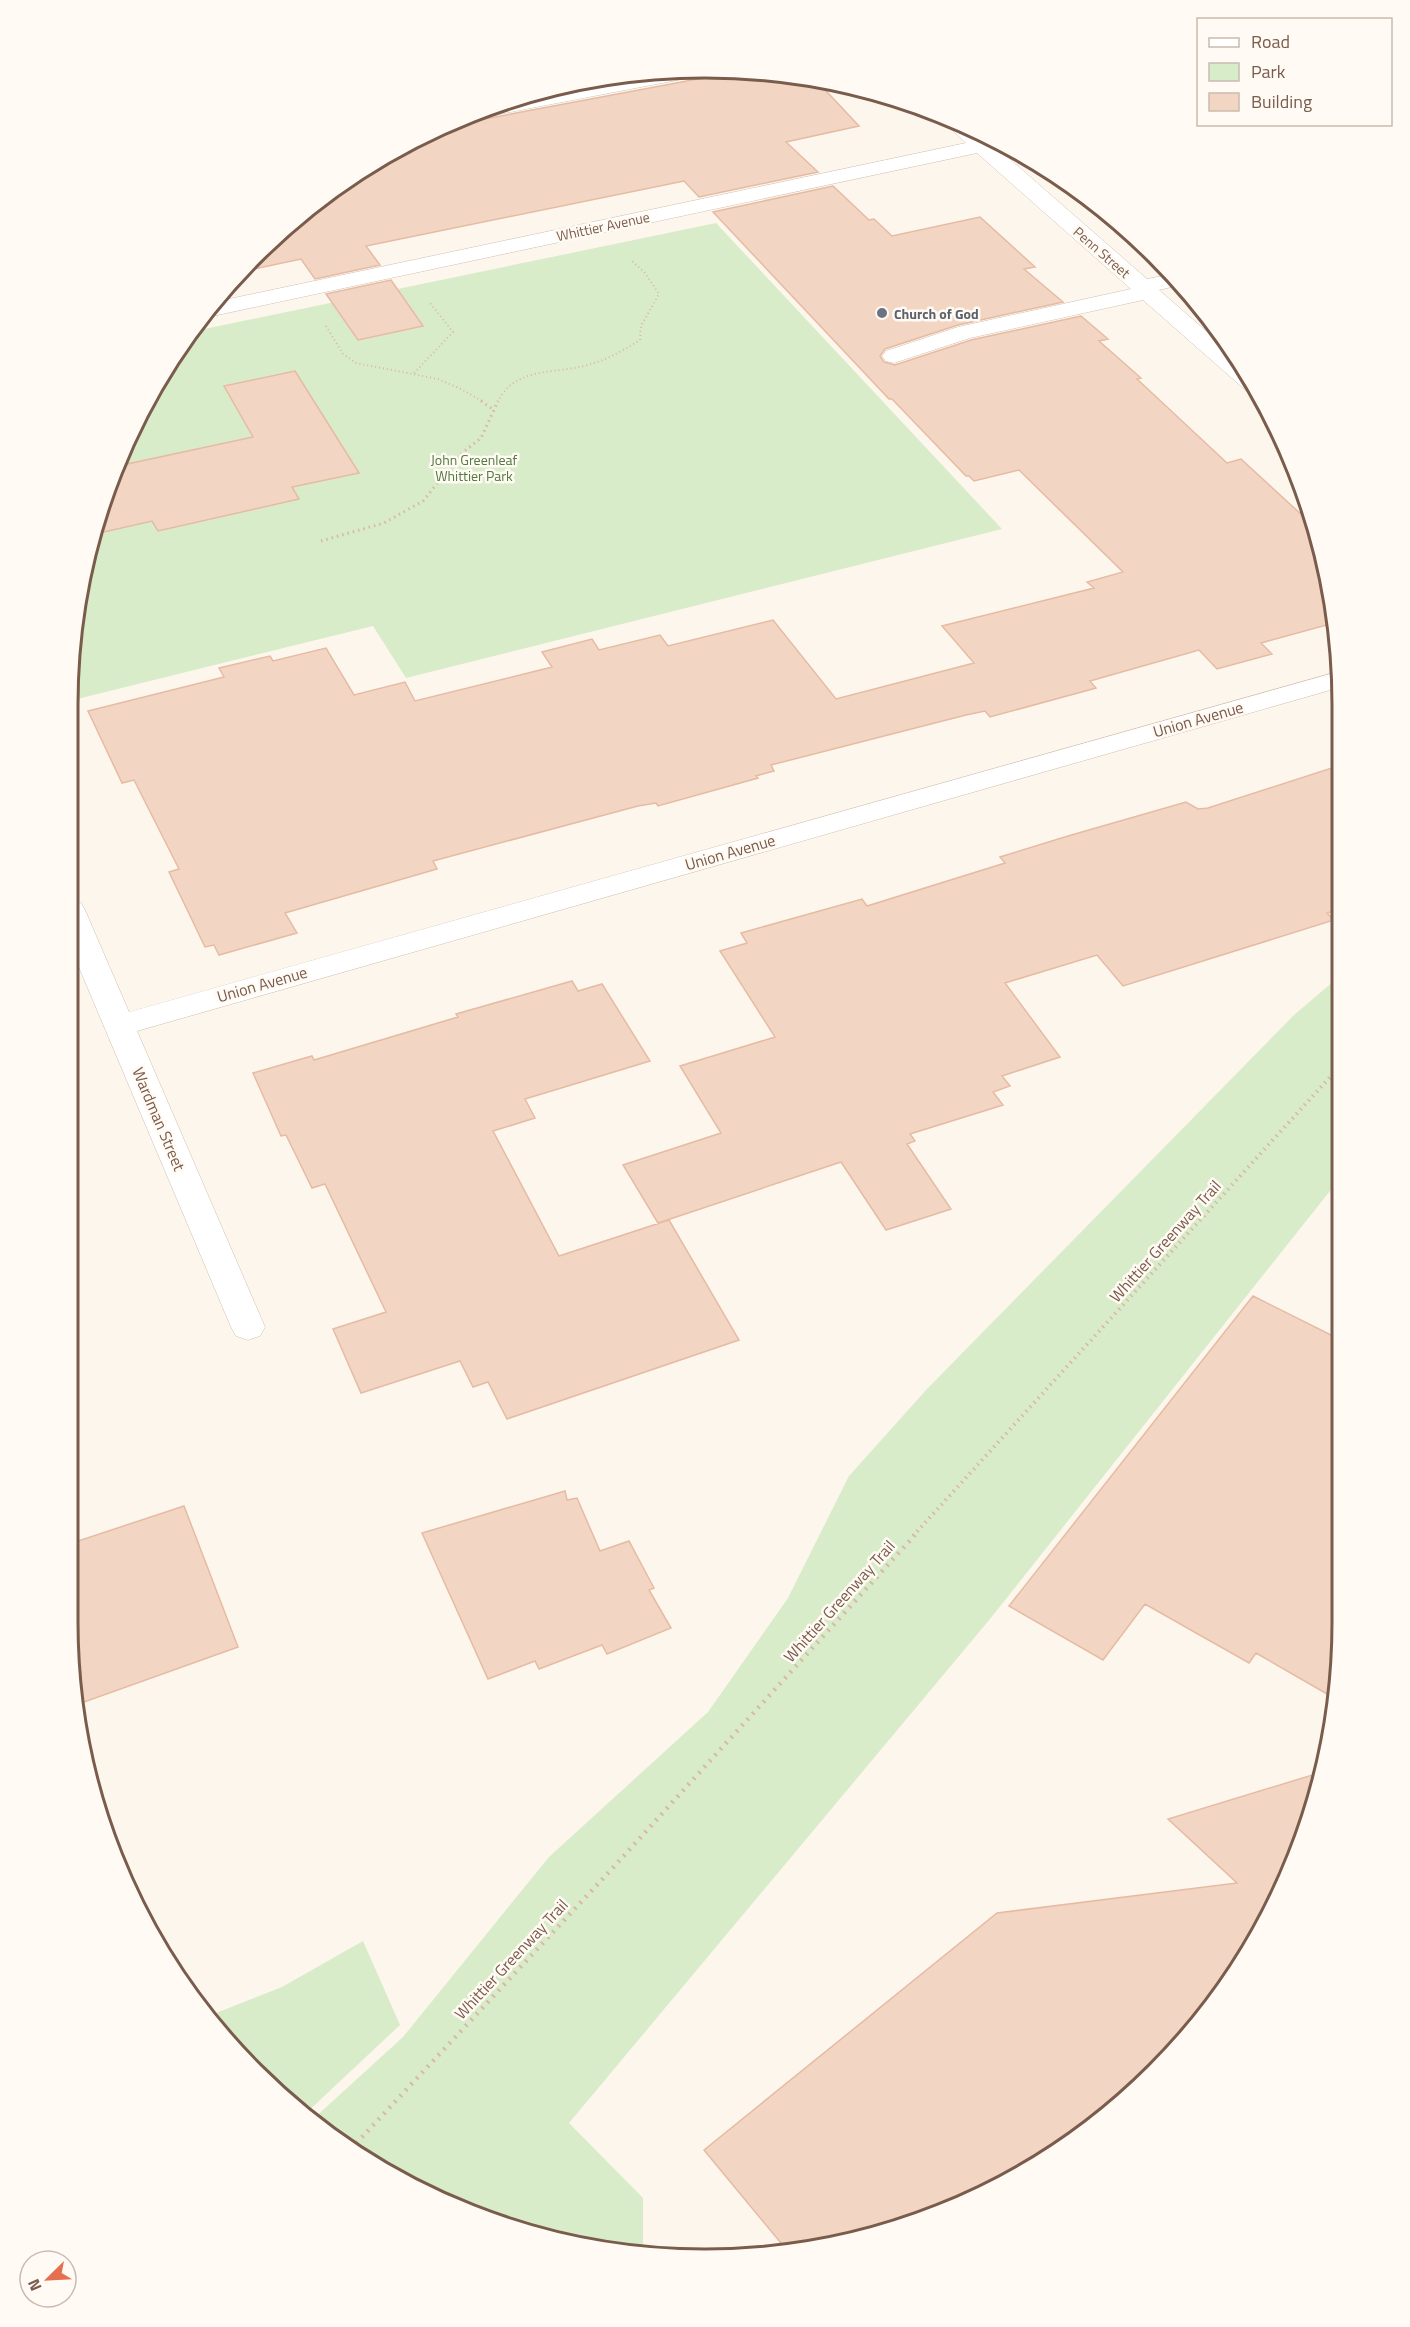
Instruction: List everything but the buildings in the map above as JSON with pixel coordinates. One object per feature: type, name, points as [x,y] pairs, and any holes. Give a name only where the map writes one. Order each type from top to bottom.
[{"type":"street","points":[[536,101],[638,82]]},
{"type":"street","name":"Whittier Avenue","points":[[221,307],[985,145]]},
{"type":"street","name":"Penn Street","points":[[996,150],[1145,290],[1232,366]]},
{"type":"street","points":[[894,356],[966,332],[1145,290],[1167,283]]},
{"type":"street","name":"Union Avenue","points":[[119,1024],[1331,682]]},
{"type":"street","name":"Wardman Street","points":[[78,929],[248,1327]]},
{"type":"path","points":[[321,541],[384,523],[423,501],[462,453],[481,438],[500,397],[519,379],[533,373],[579,367],[610,358],[640,340],[641,326],[659,294],[645,273],[628,258]]},
{"type":"path","points":[[413,373],[453,332],[427,300]]},
{"type":"path","points":[[323,323],[349,360],[370,367],[413,373],[448,382],[475,394],[494,410]]},
{"type":"path","name":"Whittier Greenway Trail","points":[[357,2143],[610,1871],[1332,1075]]},
{"type":"green space","name":"John Greenleaf Whittier Park","points":[[716,223],[1002,529],[406,678],[373,626],[78,699],[83,623],[99,543],[111,503],[126,465],[162,391],[204,329]]},
{"type":"green space","points":[[1332,983],[1332,1188],[990,1619],[569,2123],[643,2198],[643,2246],[543,2228],[465,2201],[391,2165],[318,2115],[403,2037],[549,1857],[708,1712],[788,1598],[849,1476],[927,1389],[1294,1015]]},
{"type":"green space","points":[[363,1941],[400,2025],[311,2109],[262,2065],[216,2013],[282,1987]]},
{"type":"place","name":"Church of God","points":[[882,313]]}]
